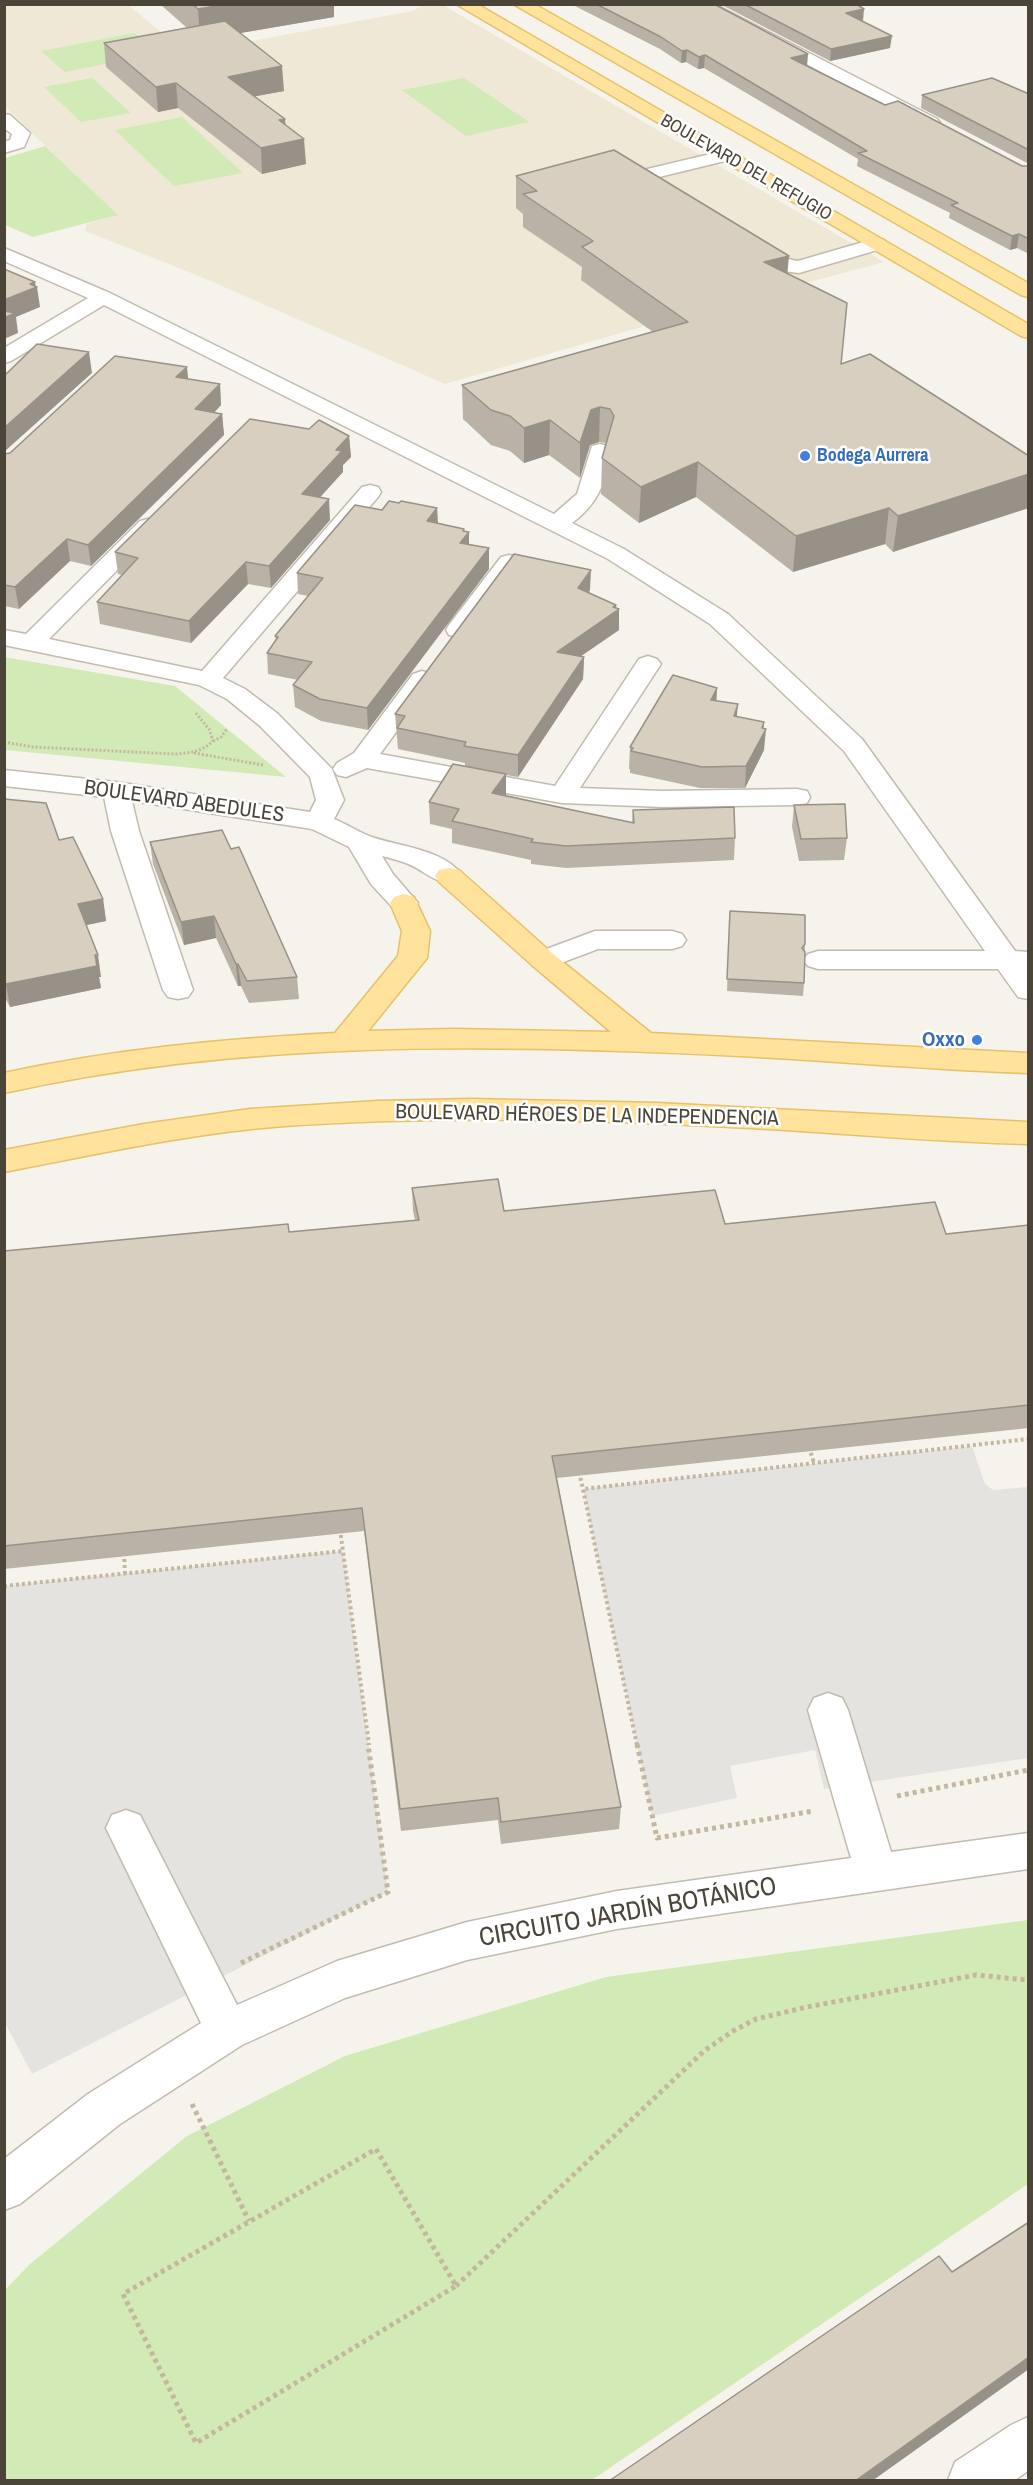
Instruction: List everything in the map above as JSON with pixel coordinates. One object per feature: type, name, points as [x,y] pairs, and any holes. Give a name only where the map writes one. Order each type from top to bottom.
[{"type":"main road","name":"BOULEVARD DEL REFUGIO","points":[[464,4],[1029,332]]},
{"type":"main road","name":"BOULEVARD DEL REFUGIO","points":[[520,4],[1029,291]]},
{"type":"main road","points":[[449,876],[543,960],[643,1042]]},
{"type":"main road","points":[[345,1040],[412,958],[416,931],[404,903]]},
{"type":"main road","points":[[4,1083],[183,1053],[345,1040],[503,1038],[643,1042],[1029,1063]]},
{"type":"main road","name":"BOULEVARD HÉROES DE LA INDEPENDENCIA","points":[[4,1161],[135,1135],[272,1117],[433,1109],[597,1112],[1029,1133]]},
{"type":"street","points":[[701,4],[944,130]]},
{"type":"street","points":[[4,118],[21,133],[18,143],[4,148]]},
{"type":"street","points":[[684,205],[645,181],[646,175],[723,156]]},
{"type":"street","points":[[733,236],[782,266],[799,267],[877,244]]},
{"type":"street","points":[[4,254],[103,297],[616,554],[719,619],[853,745],[1017,960],[1029,990]]},
{"type":"street","points":[[8,351],[103,297]]},
{"type":"street","points":[[555,524],[582,506],[593,489],[600,451]]},
{"type":"street","points":[[208,680],[370,492]]},
{"type":"street","points":[[31,643],[167,507]]},
{"type":"street","points":[[323,775],[350,767],[363,759],[508,562]]},
{"type":"street","points":[[4,637],[208,680],[236,694],[269,720],[323,775],[330,800],[319,822]]},
{"type":"street","points":[[562,795],[648,664]]},
{"type":"street","points":[[363,759],[562,795],[663,800],[797,797]]},
{"type":"street","name":"BOULEVARD ABEDULES","points":[[4,778],[116,790],[319,822],[360,842],[417,857],[449,876]]},
{"type":"street","points":[[116,790],[125,831],[178,990]]},
{"type":"street","points":[[360,842],[381,878],[404,903]]},
{"type":"street","points":[[543,960],[595,940],[672,940]]},
{"type":"street","points":[[818,960],[1017,960]]},
{"type":"street","points":[[828,1710],[876,1872]]},
{"type":"street","points":[[126,1828],[226,2031]]},
{"type":"street","name":"CIRCUITO JARDÍN BOTÁNICO","points":[[4,2188],[104,2109],[226,2031],[337,1981],[467,1941],[617,1910],[1029,1851]]},
{"type":"street","points":[[973,2481],[1029,2442]]},
{"type":"path","points":[[189,708],[209,729],[213,741],[208,747],[190,753]]},
{"type":"path","points":[[4,742],[33,747],[190,753],[323,775]]},
{"type":"path","points":[[583,1489],[1029,1439]]},
{"type":"path","points":[[808,1441],[814,1463]]},
{"type":"path","points":[[578,1466],[657,1838],[1029,1770]]},
{"type":"path","points":[[203,1982],[388,1892],[340,1528]]},
{"type":"path","points":[[124,1551],[125,1574]]},
{"type":"path","points":[[4,1586],[342,1551]]},
{"type":"path","points":[[456,2286],[376,2149],[123,2294],[196,2444],[456,2286],[704,2051],[733,2031],[756,2019],[807,2007],[976,1975],[1029,1980]]},
{"type":"path","points":[[173,2066],[249,2221]]},
{"type":"shaded area","points":[[4,5],[128,5],[187,53],[412,11],[424,5],[443,5],[884,262],[645,326],[445,384],[199,276],[85,231],[87,224],[117,215],[5,107]]},
{"type":"shaded area","points":[[972,1446],[985,1484],[993,1490],[1028,1487],[1028,1758],[824,1789],[815,1750],[730,1766],[737,1798],[652,1816],[583,1489]]},
{"type":"shaded area","points":[[343,1551],[388,1892],[32,2074],[5,2023],[4,1586]]},
{"type":"green space","points":[[135,33],[160,53],[65,72],[41,51]]},
{"type":"green space","points":[[92,78],[131,113],[81,122],[44,87]]},
{"type":"green space","points":[[464,78],[529,122],[466,136],[402,90]]},
{"type":"green space","points":[[182,117],[243,173],[174,186],[115,130]]},
{"type":"green space","points":[[45,146],[118,215],[33,237],[5,225],[5,158]]},
{"type":"green space","points":[[4,657],[175,686],[286,777],[5,750]]},
{"type":"green space","points":[[1028,1920],[1028,2184],[592,2480],[5,2480],[5,2290],[30,2264],[187,2136],[345,2056],[606,1977]]},
{"type":"building","points":[[192,4],[228,4],[198,9]]},
{"type":"building","points":[[596,4],[714,4],[808,54],[791,58],[885,105],[898,101],[1022,166],[1029,166],[1029,239],[1019,234],[1012,236],[951,205],[958,203],[858,153],[867,151],[705,55],[699,57],[687,50],[682,51],[661,37]]},
{"type":"building","points":[[744,4],[856,4],[864,9],[846,13],[892,36],[831,49]]},
{"type":"building","points":[[225,21],[282,66],[228,77],[285,119],[279,120],[304,139],[261,148],[176,83],[156,87],[104,43]]},
{"type":"building","points":[[992,78],[1029,94],[1029,150],[922,95]]},
{"type":"building","points":[[614,150],[789,256],[764,262],[847,303],[841,364],[870,354],[1029,456],[1029,474],[898,516],[889,508],[796,536],[698,462],[641,487],[602,458],[614,416],[610,409],[600,407],[591,410],[580,443],[550,420],[524,428],[510,416],[491,410],[462,385],[688,322],[582,247],[593,241],[523,194],[537,191],[516,176]]},
{"type":"building","points":[[4,269],[35,282],[30,284],[37,287],[4,300]]},
{"type":"building","points":[[4,311],[15,313],[4,318]]},
{"type":"building","points":[[37,344],[89,352],[4,428],[4,376]]},
{"type":"building","points":[[115,356],[187,367],[176,377],[220,384],[195,409],[222,414],[88,545],[67,539],[15,587],[4,585],[4,454],[10,453]]},
{"type":"building","points":[[250,419],[309,429],[319,420],[349,436],[336,450],[342,451],[302,494],[329,499],[269,566],[246,562],[189,621],[97,602],[138,558],[115,552]]},
{"type":"building","points":[[389,501],[437,508],[427,521],[464,529],[463,531],[469,532],[460,543],[489,548],[367,708],[320,699],[293,685],[312,662],[267,653],[278,637],[275,636],[323,578],[297,573],[355,505],[382,510]]},
{"type":"building","points":[[514,554],[591,570],[578,588],[616,605],[613,607],[619,609],[557,652],[584,657],[518,755],[464,746],[466,742],[397,728],[405,716],[395,714]]},
{"type":"building","points":[[673,675],[717,688],[711,700],[738,704],[734,716],[764,722],[762,728],[766,729],[746,766],[702,767],[631,751],[633,748],[630,747]]},
{"type":"building","points":[[453,764],[506,774],[492,793],[634,823],[633,810],[734,807],[735,838],[566,846],[531,842],[533,839],[452,821],[459,809],[429,802]]},
{"type":"building","points":[[4,799],[46,803],[59,840],[73,837],[103,899],[78,904],[98,955],[95,955],[97,966],[6,984],[4,982]]},
{"type":"building","points":[[845,804],[847,838],[801,839],[794,805]]},
{"type":"building","points":[[222,830],[231,849],[239,847],[297,977],[247,981],[236,964],[214,916],[181,922],[150,842]]},
{"type":"building","points":[[730,911],[805,915],[805,944],[802,948],[805,952],[804,983],[727,979]]},
{"type":"building","points":[[498,1179],[504,1211],[715,1190],[725,1224],[935,1202],[946,1234],[1029,1225],[1029,1405],[552,1456],[621,1807],[501,1822],[498,1798],[400,1809],[362,1508],[4,1546],[4,1251],[288,1224],[289,1232],[419,1220],[412,1188]]},
{"type":"building","points":[[1029,2222],[1029,2357],[855,2481],[609,2481],[939,2256],[952,2272]]},
{"type":"place","name":"Bodega Aurrera","points":[[805,456]]},
{"type":"place","name":"Oxxo","points":[[977,1040]]}]
